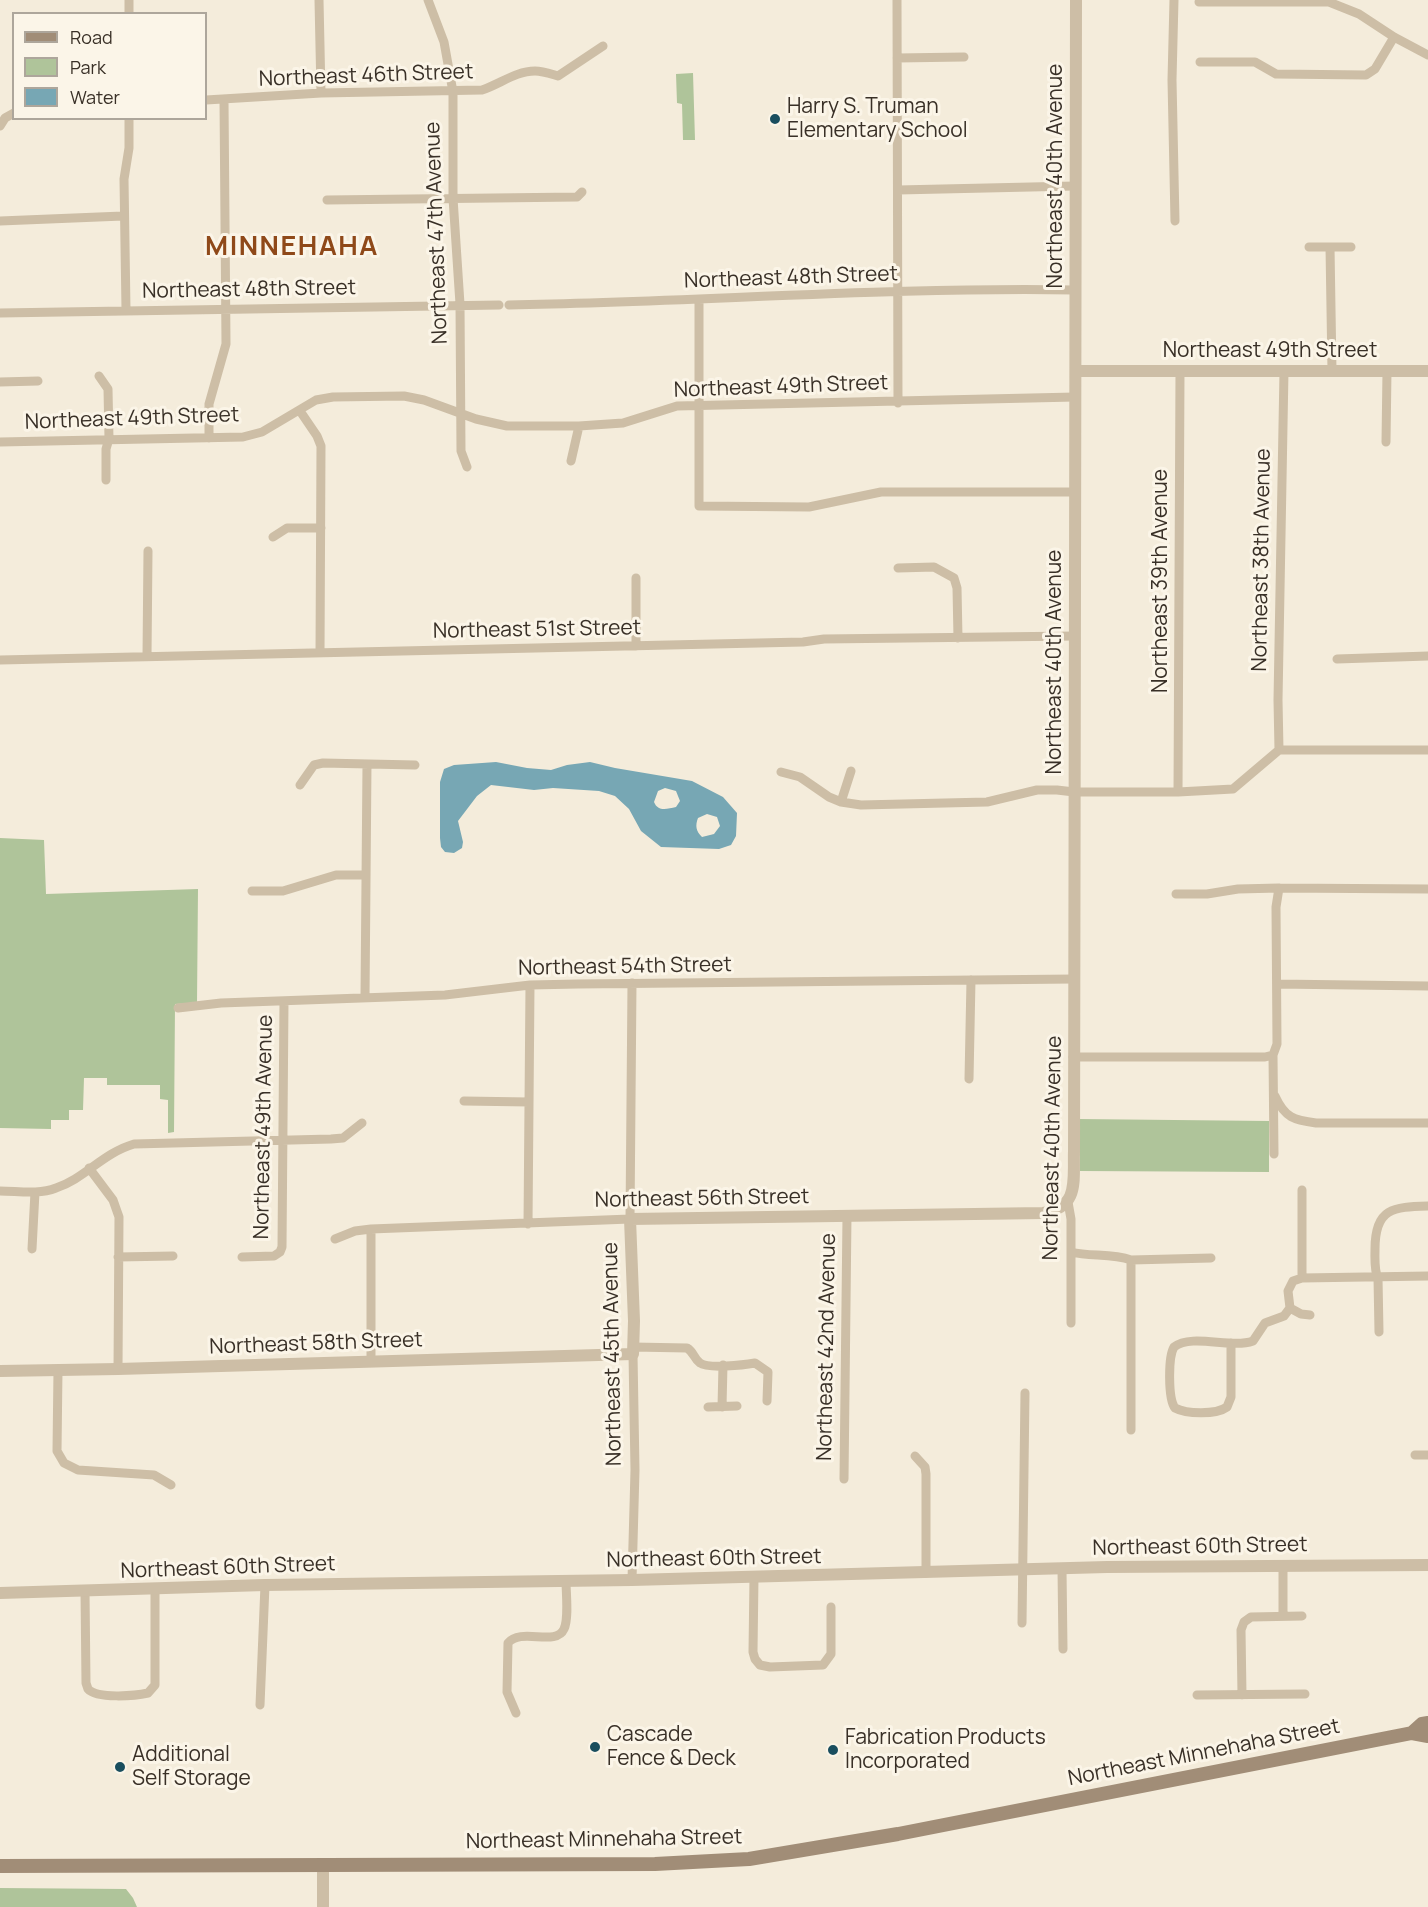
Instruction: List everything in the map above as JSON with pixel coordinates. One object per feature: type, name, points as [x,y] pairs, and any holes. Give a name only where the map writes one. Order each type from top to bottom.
[{"type":"main road","name":"Northeast Minnehaha Street","points":[[1412,1733],[1422,1724],[1428,1723]]},
{"type":"main road","name":"Northeast Minnehaha Street","points":[[0,1866],[655,1864],[749,1859],[920,1830],[1412,1733],[1428,1736]]},
{"type":"street","points":[[319,0],[321,93]]},
{"type":"street","name":"Northeast 47th Avenue","points":[[428,0],[444,42],[453,92],[453,198],[460,304],[461,451],[467,467]]},
{"type":"street","points":[[897,0],[898,402]]},
{"type":"street","name":"Northeast 40th Avenue","points":[[1071,1323],[1071,1220],[1068,1202],[1073,1186],[1077,0]]},
{"type":"street","points":[[1174,0],[1172,80],[1175,221]]},
{"type":"street","points":[[1199,2],[1329,2],[1359,14],[1394,37],[1428,54]]},
{"type":"street","points":[[1200,62],[1255,62],[1276,74],[1366,75],[1376,69],[1394,37]]},
{"type":"street","name":"Northeast 46th Street","points":[[207,100],[321,93],[482,90],[518,73],[536,71],[558,76],[603,46]]},
{"type":"street","points":[[897,58],[964,57]]},
{"type":"street","points":[[209,438],[209,404],[226,344],[224,100]]},
{"type":"street","points":[[0,126],[5,118],[12,114]]},
{"type":"street","points":[[126,310],[123,216],[129,120]]},
{"type":"street","points":[[898,190],[1075,186]]},
{"type":"street","points":[[327,201],[577,197],[582,192]]},
{"type":"street","points":[[0,221],[123,216]]},
{"type":"street","points":[[1309,247],[1351,247]]},
{"type":"street","points":[[1330,247],[1332,371]]},
{"type":"street","name":"Northeast 48th Street","points":[[0,313],[699,301],[899,292],[1075,290]]},
{"type":"street","points":[[699,301],[699,506],[809,507],[881,492],[1076,492]]},
{"type":"street","name":"Northeast 49th Street","points":[[1076,370],[1428,371]]},
{"type":"street","name":"Northeast 39th Avenue","points":[[1178,792],[1180,371]]},
{"type":"street","name":"Northeast 38th Avenue","points":[[1279,750],[1278,688],[1284,371]]},
{"type":"street","points":[[1386,442],[1387,371]]},
{"type":"street","points":[[99,376],[108,388],[109,439],[106,449],[106,480]]},
{"type":"street","points":[[0,382],[38,381]]},
{"type":"street","name":"Northeast 49th Street","points":[[0,442],[243,437],[262,432],[316,400],[333,397],[404,396],[424,400],[492,424],[579,426],[623,423],[677,406],[1076,397]]},
{"type":"street","points":[[300,411],[321,446],[320,653]]},
{"type":"street","points":[[571,461],[579,426]]},
{"type":"street","points":[[273,537],[287,528],[321,528]]},
{"type":"street","points":[[147,656],[148,551]]},
{"type":"street","points":[[898,568],[934,567],[954,578],[957,588],[958,638]]},
{"type":"street","points":[[636,578],[636,646]]},
{"type":"street","name":"Northeast 51st Street","points":[[0,660],[803,642],[824,639],[1075,636]]},
{"type":"street","points":[[1337,659],[1428,656]]},
{"type":"street","points":[[781,772],[800,777],[829,797],[861,806],[987,802],[1037,790],[1178,792],[1233,789],[1279,750],[1428,750]]},
{"type":"street","points":[[300,785],[314,765],[323,763],[415,765]]},
{"type":"street","points":[[365,997],[368,764]]},
{"type":"street","points":[[841,802],[851,771]]},
{"type":"street","points":[[252,891],[283,891],[336,875],[366,875]]},
{"type":"street","points":[[1176,894],[1207,894],[1238,889],[1279,888],[1428,889]]},
{"type":"street","points":[[1274,1154],[1273,1055],[1277,1044],[1276,907],[1279,888]]},
{"type":"street","points":[[969,1079],[971,980]]},
{"type":"street","name":"Northeast 54th Street","points":[[178,1008],[221,1003],[454,995],[530,985],[1074,980]]},
{"type":"street","name":"Northeast 45th Avenue","points":[[632,983],[630,1220],[634,1321],[632,1580]]},
{"type":"street","points":[[1277,984],[1428,986]]},
{"type":"street","points":[[528,1224],[530,985]]},
{"type":"street","name":"Northeast 49th Avenue","points":[[242,1257],[274,1256],[280,1252],[284,1001]]},
{"type":"street","points":[[1073,1057],[1264,1057],[1273,1055]]},
{"type":"street","points":[[1273,1092],[1281,1109],[1290,1117],[1300,1121],[1428,1123]]},
{"type":"street","points":[[464,1101],[529,1102]]},
{"type":"street","points":[[0,1191],[35,1192],[57,1188],[109,1154],[134,1144],[343,1138],[362,1123]]},
{"type":"street","points":[[89,1168],[118,1210],[120,1239],[118,1369]]},
{"type":"street","points":[[1302,1190],[1302,1278]]},
{"type":"street","points":[[32,1249],[35,1192]]},
{"type":"street","name":"Northeast 56th Street","points":[[335,1239],[356,1231],[371,1229],[630,1220],[1043,1213],[1058,1209],[1068,1202]]},
{"type":"street","points":[[1379,1332],[1375,1238],[1377,1228],[1382,1219],[1396,1207],[1428,1206]]},
{"type":"street","name":"Northeast 42nd Avenue","points":[[844,1479],[846,1216]]},
{"type":"street","points":[[371,1229],[371,1361]]},
{"type":"street","points":[[1071,1252],[1131,1260],[1211,1258]]},
{"type":"street","points":[[118,1257],[173,1256]]},
{"type":"street","points":[[1131,1260],[1131,1430]]},
{"type":"street","points":[[1231,1343],[1231,1397],[1227,1407],[1217,1412],[1183,1411],[1175,1408],[1171,1396],[1171,1354],[1174,1347],[1184,1342],[1253,1341],[1265,1323],[1284,1316],[1290,1308],[1289,1287],[1293,1281],[1302,1278],[1428,1276]]},
{"type":"street","points":[[1290,1308],[1301,1314],[1310,1315]]},
{"type":"street","points":[[633,1351],[682,1346],[693,1352],[702,1364],[755,1363],[768,1372],[767,1401]]},
{"type":"street","name":"Northeast 58th Street","points":[[0,1371],[633,1351]]},
{"type":"street","points":[[722,1407],[723,1365]]},
{"type":"street","points":[[58,1370],[57,1451],[64,1463],[78,1470],[154,1475],[171,1485]]},
{"type":"street","points":[[1022,1623],[1025,1393]]},
{"type":"street","points":[[708,1407],[737,1406]]},
{"type":"street","points":[[1415,1455],[1428,1455]]},
{"type":"street","points":[[915,1456],[925,1467],[926,1474],[926,1573]]},
{"type":"street","name":"Northeast 60th Street","points":[[0,1593],[265,1585],[632,1580],[1062,1569],[1428,1565]]},
{"type":"street","points":[[1283,1566],[1283,1616]]},
{"type":"street","points":[[1062,1569],[1063,1649]]},
{"type":"street","points":[[754,1577],[753,1652],[757,1664],[770,1667],[819,1666],[826,1663],[831,1654],[831,1607]]},
{"type":"street","points":[[516,1713],[507,1692],[508,1643],[515,1637],[555,1636],[561,1632],[565,1623],[566,1581]]},
{"type":"street","points":[[260,1704],[265,1585]]},
{"type":"street","points":[[86,1591],[86,1683],[90,1692],[98,1695],[139,1694],[148,1693],[153,1689],[155,1681],[155,1589]]},
{"type":"street","points":[[1242,1695],[1241,1630],[1244,1622],[1251,1617],[1302,1616]]},
{"type":"street","points":[[1197,1695],[1305,1694]]},
{"type":"street","points":[[323,1864],[323,1907]]},
{"type":"green space","points":[[693,73],[695,140],[683,140],[682,104],[677,103],[676,74]]},
{"type":"green space","points":[[0,838],[44,840],[46,894],[198,889],[197,1003],[175,1004],[174,1132],[168,1133],[168,1100],[160,1099],[160,1085],[107,1085],[107,1078],[84,1078],[83,1110],[69,1110],[69,1120],[51,1120],[51,1129],[0,1128]]},
{"type":"green space","points":[[1079,1119],[1269,1121],[1269,1172],[1080,1171]]},
{"type":"green space","points":[[0,1888],[126,1889],[137,1907],[0,1907]]},
{"type":"water","points":[[496,762],[551,770],[590,762],[692,781],[723,797],[737,813],[736,836],[731,845],[719,849],[661,847],[641,831],[629,809],[615,796],[599,791],[553,788],[534,790],[491,785],[477,796],[458,821],[463,842],[462,848],[454,853],[445,852],[441,847],[440,838],[440,782],[444,769],[454,765]],"holes":[[[665,788],[676,791],[680,801],[676,807],[663,809],[654,802],[658,791]],[[707,814],[717,817],[720,826],[714,834],[702,837],[698,833],[697,821],[698,818]]]},
{"type":"place","name":"Harry S. Truman Elementary School","points":[[775,119]]},
{"type":"place","name":"Cascade Fence & Deck","points":[[595,1747]]},
{"type":"place","name":"Fabrication Products Incorporated","points":[[833,1750]]},
{"type":"place","name":"Additional Self Storage","points":[[120,1767]]},
{"type":"district","name":"MINNEHAHA","points":[[292,247]]}]
